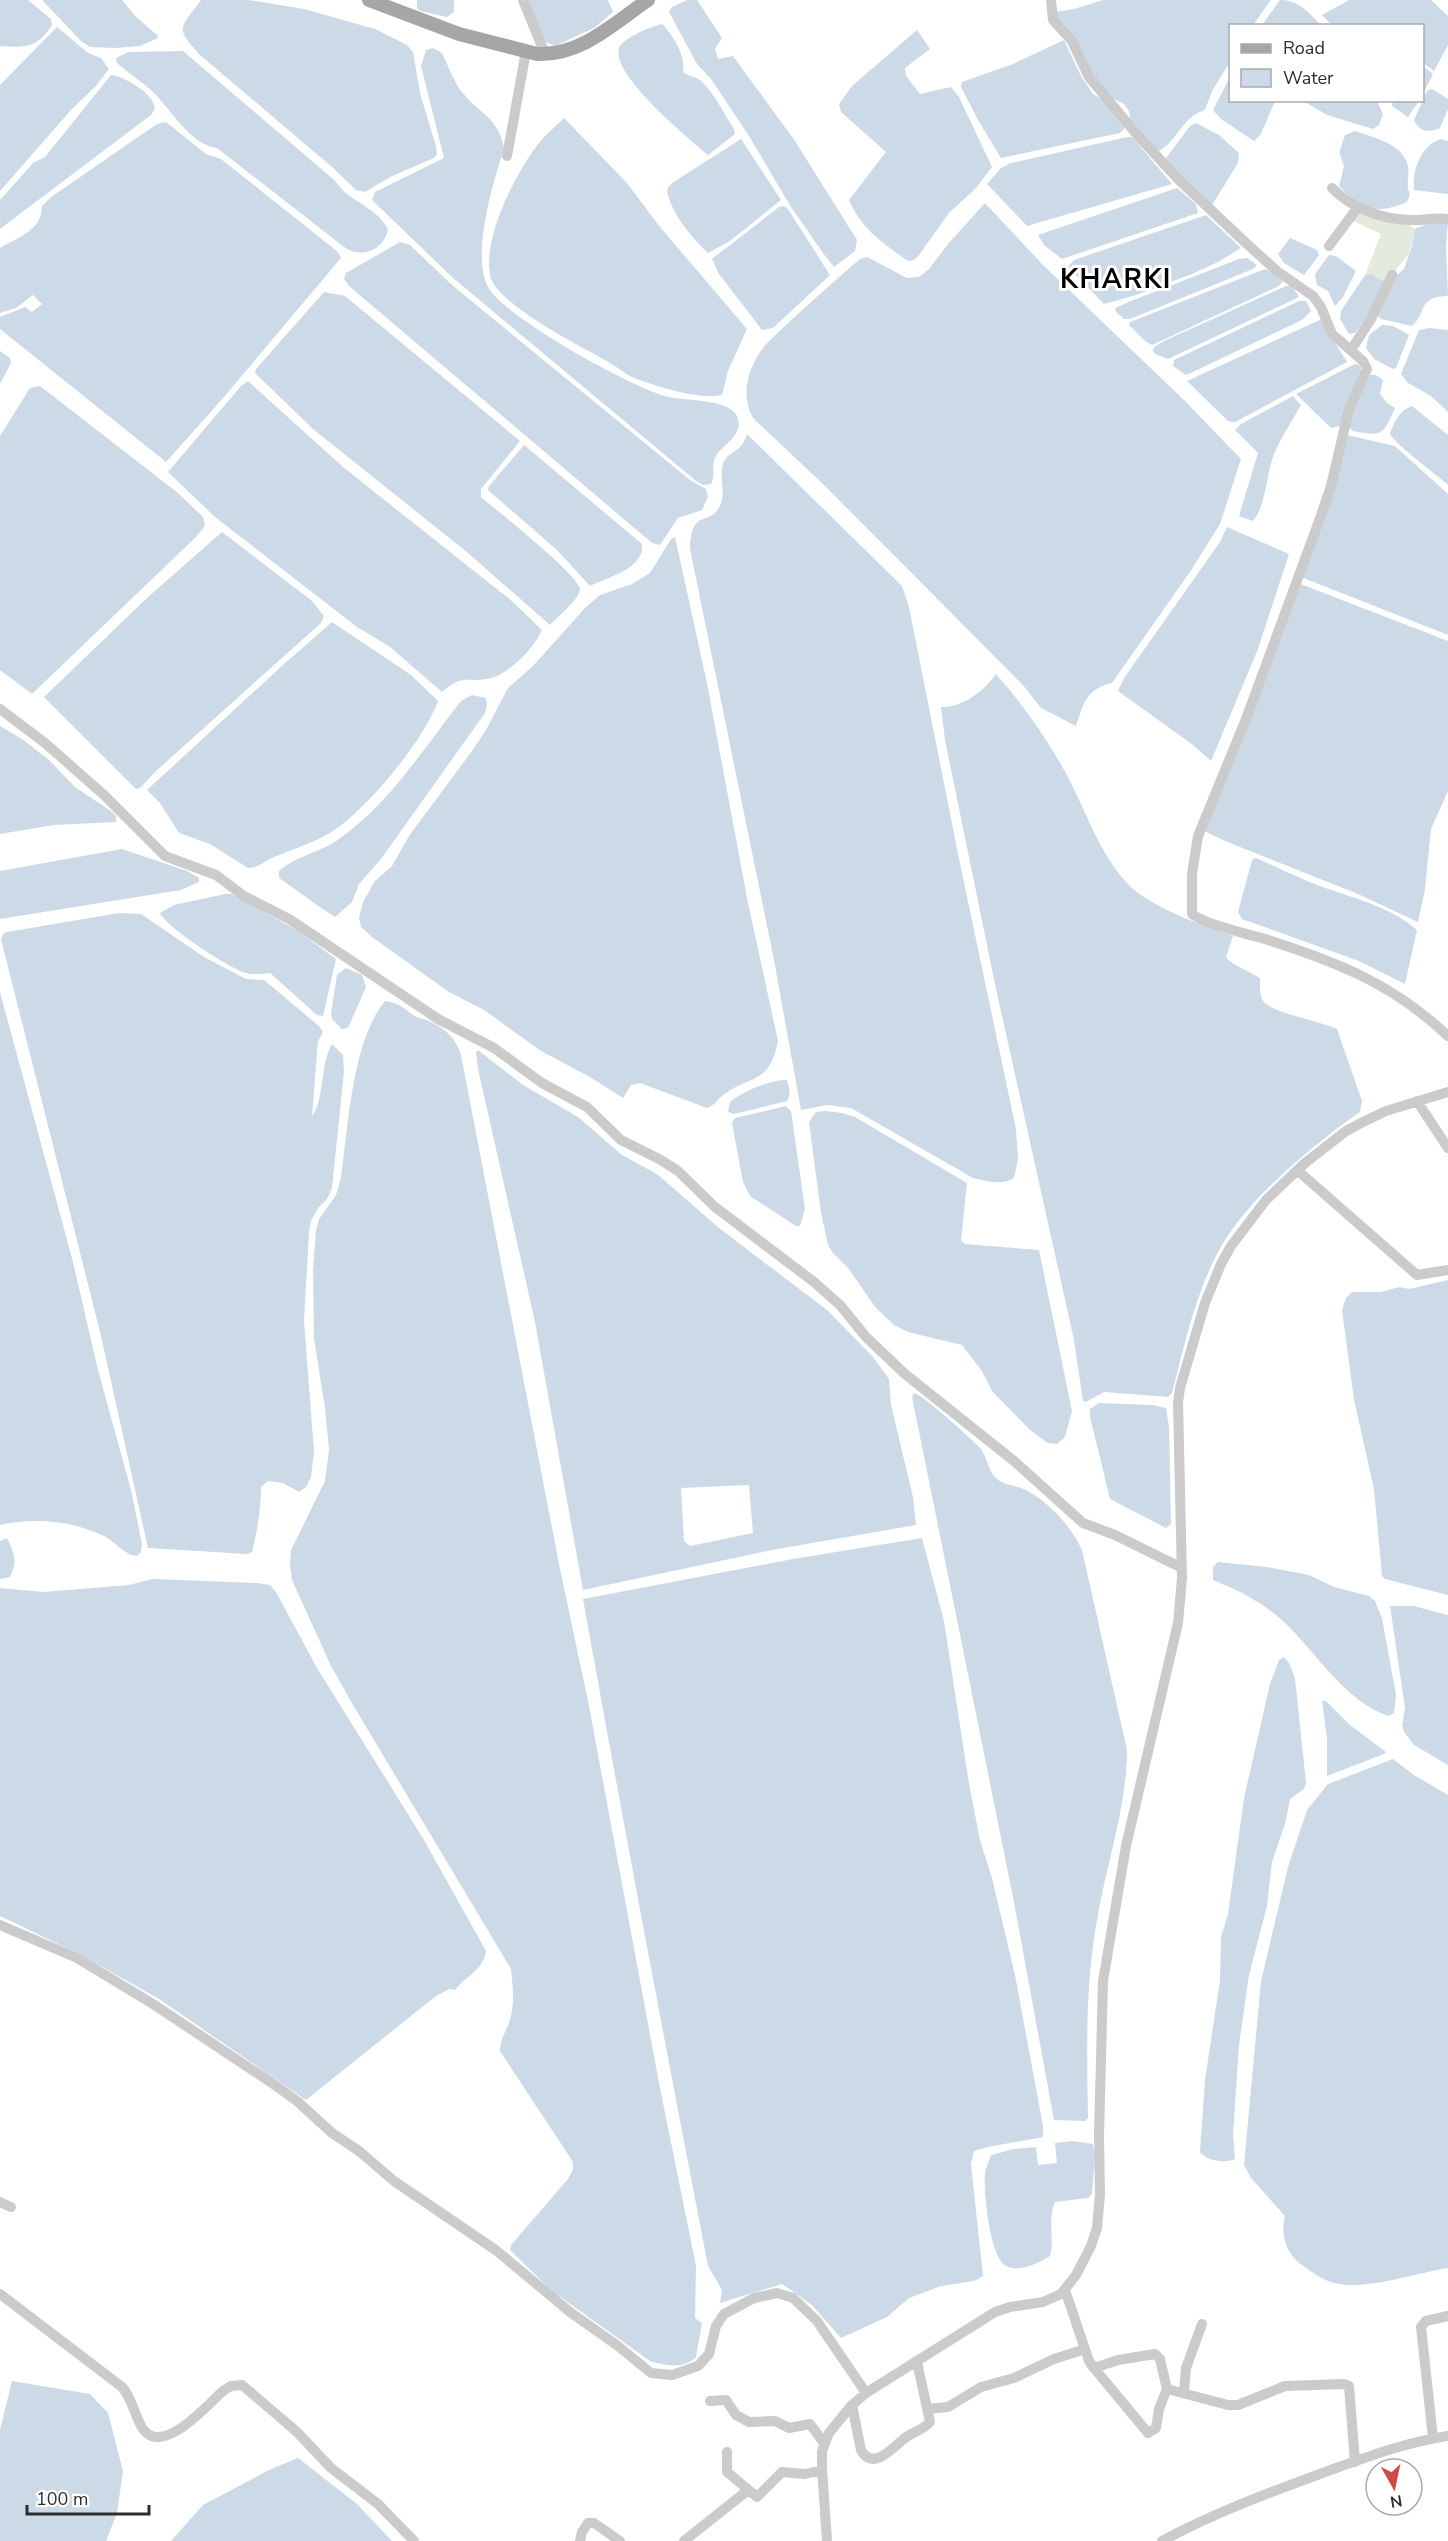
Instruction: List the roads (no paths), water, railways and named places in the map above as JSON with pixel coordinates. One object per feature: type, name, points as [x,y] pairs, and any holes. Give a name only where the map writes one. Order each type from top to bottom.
[{"type":"main road","points":[[369,0],[391,4],[459,34],[544,54],[568,49],[592,39],[648,0]]},
{"type":"street","points":[[523,0],[544,54]]},
{"type":"street","points":[[1051,0],[1053,20],[1072,41],[1089,77],[1139,137],[1179,180],[1247,244],[1277,271],[1313,296],[1321,307],[1332,334],[1351,350],[1366,365],[1367,369],[1348,409],[1330,486],[1319,521],[1246,719],[1198,836],[1192,867],[1192,914],[1197,918],[1348,968],[1407,1002],[1427,1016],[1448,1036]]},
{"type":"street","points":[[507,156],[526,51]]},
{"type":"street","points":[[1332,188],[1358,207],[1405,220],[1448,219]]},
{"type":"street","points":[[1329,246],[1358,207]]},
{"type":"street","points":[[1351,350],[1376,310],[1392,275]]},
{"type":"street","points":[[0,709],[45,743],[104,795],[165,856],[216,875],[244,896],[289,919],[438,1018],[494,1048],[542,1083],[587,1107],[621,1140],[678,1171],[716,1207],[814,1282],[840,1305],[866,1337],[905,1374],[1007,1455],[1083,1523],[1115,1535],[1180,1567]]},
{"type":"street","points":[[827,2541],[822,2470],[824,2443],[829,2433],[852,2405],[866,2393],[995,2312],[1056,2298],[1077,2275],[1091,2246],[1100,2213],[1103,1981],[1126,1846],[1178,1623],[1181,1599],[1178,1403],[1188,1358],[1205,1304],[1226,1255],[1266,1200],[1297,1170],[1346,1131],[1386,1111],[1448,1092]]},
{"type":"street","points":[[1417,1101],[1448,1149]]},
{"type":"street","points":[[1297,1170],[1417,1275],[1448,1270]]},
{"type":"street","points":[[0,1925],[77,1958],[272,2083],[297,2101],[332,2133],[359,2151],[393,2181],[497,2251],[570,2312],[651,2373],[672,2374],[698,2366],[709,2354],[714,2330],[724,2314],[754,2298],[777,2293],[793,2298],[817,2321],[866,2393]]},
{"type":"street","points":[[0,2202],[11,2207]]},
{"type":"street","points":[[1065,2290],[1089,2361],[1094,2368],[1148,2433],[1156,2428],[1159,2409],[1167,2389],[1160,2359],[1155,2354],[1118,2360],[1094,2368]]},
{"type":"street","points":[[0,2294],[122,2387],[129,2396],[143,2429],[152,2436],[167,2436],[176,2432],[223,2391],[231,2386],[242,2385],[296,2431],[331,2468],[378,2504],[414,2541]]},
{"type":"street","points":[[1433,2438],[1420,2327],[1426,2321],[1448,2316]]},
{"type":"street","points":[[1184,2393],[1186,2368],[1202,2324]]},
{"type":"street","points":[[927,2409],[948,2407],[981,2387],[1014,2378],[1054,2359],[1085,2349]]},
{"type":"street","points":[[852,2405],[863,2455],[870,2458],[882,2457],[905,2438],[929,2425],[917,2362]]},
{"type":"street","points":[[1167,2389],[1228,2405],[1238,2405],[1285,2386],[1344,2384],[1349,2386],[1351,2391],[1355,2462]]},
{"type":"street","points":[[710,2401],[726,2400],[736,2415],[749,2422],[775,2421],[789,2428],[810,2424],[824,2443]]},
{"type":"street","points":[[1162,2541],[1201,2520],[1252,2498],[1355,2462],[1433,2438],[1448,2436]]},
{"type":"street","points":[[728,2452],[727,2472],[747,2491],[758,2497],[782,2472],[799,2474],[822,2470]]},
{"type":"street","points":[[684,2541],[747,2491]]},
{"type":"street","points":[[580,2541],[588,2523],[594,2523],[620,2541]]},
{"type":"water","points":[[0,0],[28,0],[51,19],[52,25],[47,33],[30,45],[0,46]]},
{"type":"water","points":[[42,0],[122,0],[158,38],[140,46],[90,47],[81,41]]},
{"type":"water","points":[[201,0],[249,0],[304,9],[375,29],[407,45],[413,52],[420,93],[437,154],[434,158],[390,177],[365,192],[356,190],[200,55],[186,39],[183,28]]},
{"type":"water","points":[[417,0],[454,0],[454,12],[447,17],[420,11],[417,8]]},
{"type":"water","points":[[527,0],[608,0],[613,12],[594,28],[555,46],[545,42]]},
{"type":"water","points":[[687,0],[697,0],[722,38],[715,49],[718,59],[733,56],[795,141],[857,240],[855,251],[834,267],[791,207],[749,136],[711,79],[697,64],[669,12],[672,7]]},
{"type":"water","points":[[1103,0],[1271,0],[1254,24],[1229,24],[1229,64],[1212,91],[1205,110],[1190,118],[1163,149],[1156,152],[1131,125],[1129,111],[1124,104],[1111,98],[1095,82],[1055,18],[1055,12]]},
{"type":"water","points":[[1280,0],[1298,4],[1320,24],[1263,24]]},
{"type":"water","points":[[1349,0],[1431,0],[1448,16],[1448,45],[1434,71],[1424,64],[1424,24],[1331,24],[1322,15]]},
{"type":"water","points":[[662,24],[678,46],[683,59],[683,72],[705,85],[734,129],[735,134],[708,155],[638,89],[619,59],[619,48],[626,40]]},
{"type":"water","points":[[57,27],[88,53],[101,58],[109,69],[0,191],[0,85]]},
{"type":"water","points":[[917,30],[930,49],[905,68],[906,76],[920,94],[951,87],[959,97],[992,167],[976,188],[949,213],[919,255],[914,260],[908,261],[867,228],[849,200],[886,152],[841,112],[839,104],[852,86]]},
{"type":"water","points":[[1064,40],[1081,76],[1093,94],[1105,101],[1125,128],[1120,133],[1001,158],[961,87],[962,82],[1013,64]]},
{"type":"water","points":[[433,48],[442,53],[461,91],[498,130],[504,149],[494,180],[483,238],[483,273],[488,287],[518,316],[543,333],[628,381],[669,397],[717,404],[733,410],[739,423],[738,429],[715,458],[711,484],[703,485],[696,481],[452,277],[372,200],[375,192],[444,158],[421,66],[426,50]]},
{"type":"water","points":[[183,51],[333,179],[346,193],[377,215],[388,230],[381,243],[376,248],[364,252],[351,251],[344,247],[217,148],[208,146],[190,134],[154,93],[117,63],[116,58],[128,52]]},
{"type":"water","points":[[1424,67],[1433,74],[1424,92]]},
{"type":"water","points":[[111,75],[131,82],[145,93],[154,104],[152,113],[0,229],[0,200],[33,163],[45,157]]},
{"type":"water","points":[[1229,79],[1229,102],[1275,102],[1261,134],[1254,141],[1221,119],[1213,110]]},
{"type":"water","points":[[1432,89],[1448,99],[1448,109],[1440,128],[1432,131],[1422,129],[1414,120],[1427,91]]},
{"type":"water","points":[[1305,102],[1377,102],[1383,114],[1379,125],[1373,129],[1327,115]]},
{"type":"water","points":[[1393,102],[1418,102],[1408,117],[1392,106]]},
{"type":"water","points":[[564,118],[627,183],[660,227],[747,329],[728,371],[722,395],[691,394],[633,378],[523,312],[496,286],[490,275],[489,259],[491,242],[503,207],[529,157]]},
{"type":"water","points":[[166,122],[206,154],[221,159],[338,252],[341,258],[166,462],[0,329],[0,317],[25,307],[32,312],[42,304],[33,295],[16,308],[0,313],[0,248],[34,227],[41,214],[42,206],[51,197],[157,124]]},
{"type":"water","points":[[1196,123],[1219,135],[1239,153],[1238,163],[1212,205],[1168,163],[1166,158],[1190,126]]},
{"type":"water","points":[[1355,131],[1386,142],[1405,158],[1408,166],[1410,194],[1407,202],[1387,208],[1370,208],[1355,200],[1339,186],[1344,166],[1340,150],[1345,135]]},
{"type":"water","points":[[1132,137],[1172,184],[1027,226],[987,184],[1001,168],[1011,163]]},
{"type":"water","points":[[741,139],[781,200],[730,241],[708,253],[695,240],[677,215],[667,189],[672,183]]},
{"type":"water","points":[[1441,139],[1448,141],[1448,194],[1414,190],[1419,159],[1428,147]]},
{"type":"water","points":[[1177,188],[1196,204],[1198,213],[1062,259],[1044,245],[1038,235]]},
{"type":"water","points":[[985,203],[1043,265],[1185,401],[1241,459],[1220,524],[1192,569],[1112,683],[1097,689],[1087,698],[1076,726],[1041,708],[1023,685],[825,486],[753,418],[747,403],[750,372],[763,348],[860,259],[867,257],[907,278],[919,277],[929,269]]},
{"type":"water","points":[[784,206],[830,275],[773,328],[762,330],[719,274],[712,259],[779,207]]},
{"type":"water","points":[[1206,215],[1241,248],[1192,274],[1136,295],[1104,304],[1068,267],[1074,260]]},
{"type":"water","points":[[1448,222],[1446,247],[1448,296],[1427,302],[1412,326],[1381,319],[1378,316],[1397,275],[1404,269],[1415,229],[1427,224]]},
{"type":"water","points":[[1290,238],[1317,250],[1319,255],[1304,275],[1284,263],[1278,254]]},
{"type":"water","points":[[400,242],[410,245],[452,285],[690,480],[706,489],[708,497],[702,510],[678,518],[660,545],[652,543],[349,286],[344,279],[346,273]]},
{"type":"water","points":[[1329,255],[1336,256],[1356,271],[1343,297],[1335,306],[1328,291],[1317,285],[1315,274]]},
{"type":"water","points":[[1247,258],[1257,265],[1253,269],[1130,319],[1124,319],[1116,312],[1115,308],[1131,301],[1239,259]]},
{"type":"water","points":[[1265,269],[1274,273],[1283,282],[1277,287],[1152,345],[1129,325],[1130,322]]},
{"type":"water","points":[[1371,274],[1387,283],[1375,306],[1355,333],[1349,334],[1340,319],[1341,311],[1365,275]]},
{"type":"water","points":[[1286,286],[1292,286],[1299,297],[1168,359],[1153,351],[1154,347],[1166,340]]},
{"type":"water","points":[[324,292],[345,296],[520,441],[481,489],[481,497],[553,558],[577,583],[579,594],[550,625],[468,553],[313,429],[255,373],[256,369]]},
{"type":"water","points":[[1299,301],[1306,301],[1311,311],[1302,320],[1186,375],[1173,366],[1174,360]]},
{"type":"water","points":[[1324,318],[1347,362],[1235,422],[1228,421],[1187,381]]},
{"type":"water","points":[[1382,325],[1393,326],[1409,335],[1396,368],[1393,369],[1374,359],[1366,348],[1369,335]]},
{"type":"water","points":[[1429,328],[1448,330],[1448,412],[1431,396],[1408,383],[1401,374],[1419,330]]},
{"type":"water","points":[[0,351],[10,358],[11,363],[0,384]]},
{"type":"water","points":[[1355,364],[1359,365],[1362,372],[1340,426],[1331,428],[1296,394]]},
{"type":"water","points":[[1369,375],[1376,375],[1383,380],[1380,394],[1387,403],[1395,408],[1384,429],[1370,434],[1353,431],[1347,425]]},
{"type":"water","points":[[248,381],[343,467],[513,602],[542,630],[521,659],[506,671],[491,678],[461,680],[442,692],[390,647],[357,627],[215,517],[168,472],[241,386]]},
{"type":"water","points":[[40,386],[178,493],[203,517],[205,526],[32,694],[0,670],[0,436],[30,388]]},
{"type":"water","points":[[1293,396],[1301,405],[1280,441],[1271,463],[1265,494],[1257,515],[1253,521],[1239,516],[1258,453],[1235,430],[1241,424]]},
{"type":"water","points":[[1412,406],[1448,435],[1448,485],[1390,434],[1398,417]]},
{"type":"water","points":[[747,434],[902,586],[909,607],[1016,1129],[1018,1159],[1014,1178],[1004,1182],[973,1178],[851,1108],[827,1105],[801,1110],[774,960],[690,549],[694,527],[702,519],[712,515],[721,503],[724,461],[739,448]]},
{"type":"water","points":[[1347,435],[1395,446],[1448,494],[1448,635],[1301,577]]},
{"type":"water","points":[[524,445],[642,544],[638,560],[624,571],[590,586],[557,550],[488,490]]},
{"type":"water","points":[[1227,527],[1289,554],[1258,649],[1211,761],[1193,745],[1118,691],[1124,678],[1220,542]]},
{"type":"water","points":[[222,532],[312,601],[324,616],[321,623],[140,788],[136,789],[44,697],[148,597]]},
{"type":"water","points":[[675,537],[707,683],[747,898],[778,1041],[774,1056],[764,1073],[731,1090],[707,1108],[640,1083],[631,1085],[623,1098],[590,1077],[541,1051],[484,1010],[449,992],[372,937],[361,927],[359,918],[363,902],[375,881],[392,866],[409,836],[472,751],[508,688],[533,666],[585,608],[600,595],[632,584],[650,573],[671,539]]},
{"type":"water","points":[[1298,583],[1448,641],[1448,791],[1431,829],[1425,889],[1418,922],[1358,894],[1202,830]]},
{"type":"water","points":[[332,622],[411,675],[438,701],[431,717],[409,752],[380,788],[336,829],[315,841],[273,857],[256,867],[248,868],[210,844],[179,833],[160,803],[147,790]]},
{"type":"water","points":[[996,674],[1046,740],[1071,783],[1102,848],[1127,883],[1148,900],[1162,907],[1233,936],[1226,957],[1232,963],[1260,978],[1261,997],[1269,1006],[1337,1029],[1362,1101],[1360,1112],[1323,1139],[1266,1190],[1249,1208],[1222,1245],[1198,1298],[1172,1393],[1168,1397],[1104,1392],[1086,1402],[1083,1401],[1074,1340],[996,989],[945,740],[941,707],[957,705],[972,697]]},
{"type":"water","points":[[472,695],[486,698],[485,713],[381,859],[359,884],[352,902],[335,917],[279,878],[279,871],[285,866],[332,844],[374,809],[405,774],[461,701]]},
{"type":"water","points":[[0,726],[22,739],[49,760],[75,787],[111,811],[116,816],[116,822],[54,825],[0,834]]},
{"type":"water","points":[[122,849],[187,871],[199,878],[199,882],[181,890],[0,919],[0,871]]},
{"type":"water","points":[[1256,858],[1312,883],[1383,909],[1417,930],[1405,984],[1359,961],[1242,919],[1238,912],[1252,860]]},
{"type":"water","points":[[232,894],[298,931],[336,959],[323,1016],[317,1015],[270,973],[246,973],[226,964],[174,928],[160,913],[174,905]]},
{"type":"water","points":[[119,913],[141,914],[204,957],[246,979],[264,980],[319,1026],[323,1032],[318,1041],[312,1116],[316,1110],[328,1052],[332,1044],[343,1055],[344,1072],[332,1188],[311,1221],[309,1232],[304,1321],[314,1451],[311,1477],[306,1487],[299,1492],[283,1483],[268,1481],[261,1487],[256,1536],[252,1552],[247,1554],[148,1548],[101,1336],[1,939],[7,932]]},
{"type":"water","points":[[346,968],[362,975],[366,987],[348,1028],[342,1029],[332,1019],[331,1013],[337,975]]},
{"type":"water","points":[[0,992],[73,1262],[98,1370],[131,1490],[142,1544],[141,1552],[137,1556],[125,1551],[106,1537],[68,1524],[27,1521],[0,1525]]},
{"type":"water","points":[[385,1001],[399,1005],[417,1017],[440,1027],[453,1039],[461,1055],[696,2266],[695,2318],[702,2323],[696,2357],[680,2365],[650,2361],[552,2291],[510,2250],[511,2245],[568,2179],[573,2170],[573,2162],[500,2051],[512,2010],[511,1969],[331,1666],[292,1580],[291,1550],[325,1481],[329,1450],[314,1339],[313,1269],[316,1230],[319,1219],[336,1195],[341,1178],[349,1110],[358,1061],[374,1018]]},
{"type":"water","points":[[478,1050],[523,1085],[578,1117],[622,1155],[657,1174],[719,1228],[827,1310],[873,1357],[889,1379],[891,1405],[913,1497],[916,1525],[772,1550],[583,1590],[535,1322],[476,1052]],"holes":[[[749,1485],[753,1533],[690,1546],[684,1541],[681,1488]]]},
{"type":"water","points":[[787,1080],[789,1096],[787,1101],[734,1114],[728,1112],[730,1102],[742,1094],[762,1085]]},
{"type":"water","points":[[786,1106],[791,1111],[805,1209],[800,1226],[796,1226],[750,1196],[743,1182],[732,1123],[735,1118]]},
{"type":"water","points":[[825,1111],[855,1117],[967,1183],[961,1241],[965,1244],[1039,1250],[1072,1411],[1065,1437],[1057,1444],[1048,1443],[1030,1430],[992,1391],[982,1371],[962,1345],[908,1332],[894,1325],[876,1308],[848,1268],[833,1253],[828,1245],[821,1213],[809,1122],[816,1112]]},
{"type":"water","points":[[1448,1280],[1448,1595],[1385,1579],[1382,1576],[1374,1489],[1354,1400],[1342,1310],[1346,1298],[1352,1292],[1381,1292],[1399,1287],[1409,1289]]},
{"type":"water","points":[[914,1393],[937,1409],[981,1449],[996,1478],[1003,1483],[1026,1490],[1051,1508],[1065,1523],[1082,1550],[1127,1750],[1123,1794],[1092,1950],[1087,2022],[1088,2118],[1085,2121],[1054,2120],[1013,1897],[912,1397]]},
{"type":"water","points":[[1099,1403],[1153,1405],[1166,1408],[1169,1427],[1171,1524],[1166,1528],[1110,1499],[1090,1417],[1090,1409]]},
{"type":"water","points":[[7,1538],[13,1553],[14,1567],[10,1577],[0,1579],[0,1541]]},
{"type":"water","points":[[922,1538],[944,1621],[969,1784],[980,1840],[992,1878],[1015,1975],[1043,2126],[1043,2137],[974,2151],[971,2164],[983,2276],[974,2281],[941,2286],[909,2298],[887,2317],[841,2338],[812,2305],[782,2284],[720,2303],[722,2290],[708,2266],[583,1599],[793,1559]]},
{"type":"water","points":[[1218,1562],[1267,1567],[1309,1575],[1334,1587],[1369,1596],[1375,1601],[1382,1618],[1396,1695],[1394,1713],[1389,1716],[1359,1700],[1332,1675],[1276,1615],[1232,1588],[1213,1580],[1213,1567]]},
{"type":"water","points":[[153,1579],[270,1585],[317,1668],[424,1840],[486,1951],[482,1963],[455,1990],[449,1989],[436,1996],[306,2100],[159,1999],[81,1955],[0,1916],[0,1588],[43,1592],[129,1585]]},
{"type":"water","points":[[1390,1606],[1414,1606],[1448,1615],[1448,1765],[1414,1745],[1404,1732],[1402,1726],[1405,1708]]},
{"type":"water","points":[[1284,1657],[1295,1678],[1306,1783],[1304,1789],[1290,1799],[1285,1824],[1272,1862],[1267,1906],[1249,1975],[1239,2045],[1233,2135],[1235,2159],[1216,2161],[1200,2152],[1205,2080],[1220,1980],[1221,1937],[1228,1914],[1244,1798],[1270,1684],[1279,1660]]},
{"type":"water","points":[[1322,1701],[1326,1701],[1350,1725],[1386,1752],[1327,1776],[1327,1739]]},
{"type":"water","points":[[1393,1759],[1414,1775],[1448,1795],[1448,2268],[1375,2283],[1346,2285],[1324,2279],[1293,2257],[1285,2240],[1283,2229],[1285,2216],[1251,2178],[1244,2165],[1261,1981],[1288,1867],[1307,1810],[1328,1784]]},
{"type":"water","points":[[1072,2141],[1093,2144],[1095,2158],[1092,2194],[1088,2198],[1055,2202],[1050,2256],[1023,2268],[1006,2266],[1000,2260],[992,2238],[985,2194],[985,2173],[991,2155],[1014,2149],[1036,2147],[1038,2165],[1057,2163],[1055,2143]]},
{"type":"water","points":[[12,2381],[90,2394],[108,2413],[123,2471],[117,2513],[106,2541],[0,2541],[0,2430]]},
{"type":"water","points":[[298,2458],[357,2504],[392,2541],[171,2541],[203,2505],[269,2470]]},
{"type":"district","name":"KHARKI","points":[[1116,279]]}]
